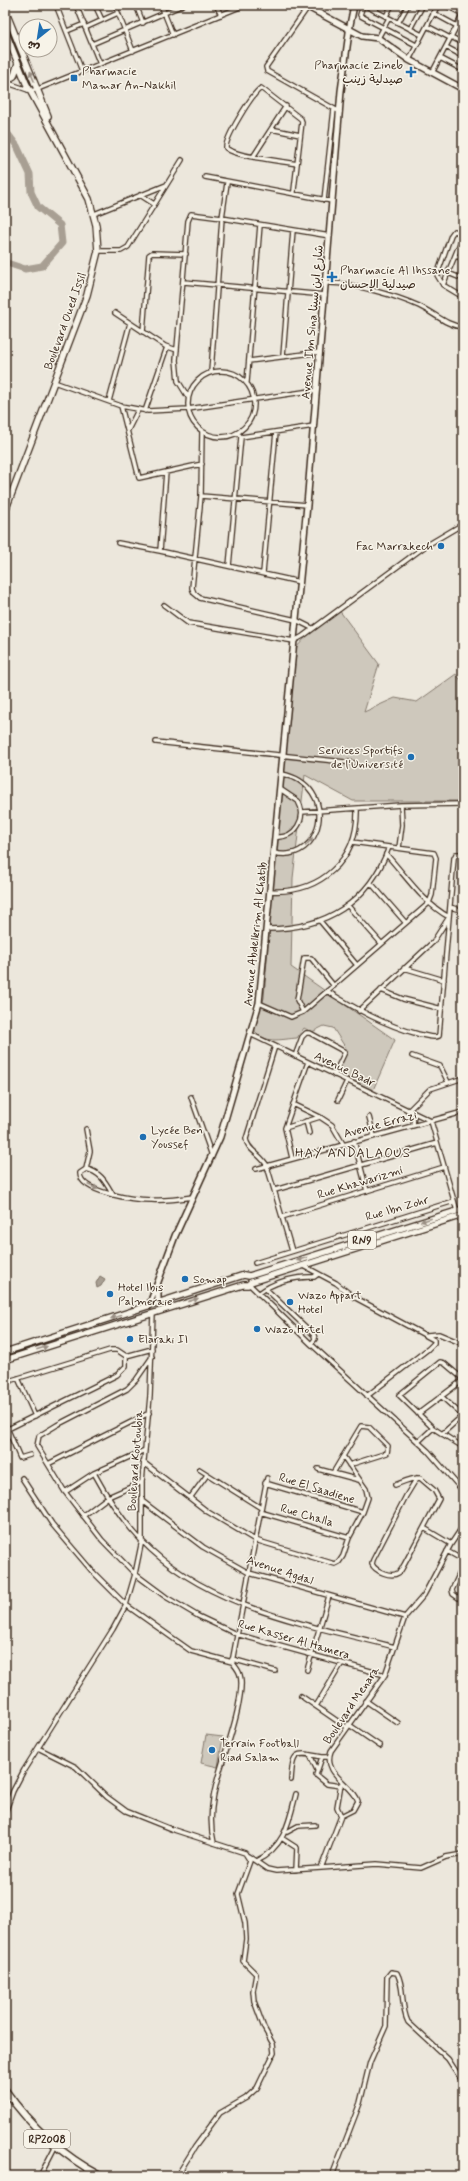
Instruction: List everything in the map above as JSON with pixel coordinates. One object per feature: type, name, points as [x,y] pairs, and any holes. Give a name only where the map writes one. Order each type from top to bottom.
[{"type":"highway","name":"RP2008","points":[[5,2090],[19,2110],[55,2147],[101,2176]]},
{"type":"main road","name":"Boulevard Oued Issil","points":[[5,10],[58,138]]},
{"type":"main road","name":"Boulevard Oued Issil","points":[[5,31],[31,91],[78,176],[94,214],[98,251],[87,295],[5,511]]},
{"type":"main road","points":[[5,82],[14,76],[18,62]]},
{"type":"main road","name":"RN9","points":[[5,1352],[246,1275],[249,1276],[460,1210]]},
{"type":"main road","name":"RN9","points":[[5,1360],[463,1215]]},
{"type":"main road","points":[[249,1276],[250,1283]]},
{"type":"main road","points":[[241,1277],[240,1281],[243,1285]]},
{"type":"street","points":[[56,5],[82,71]]},
{"type":"street","points":[[76,5],[100,64]]},
{"type":"street","points":[[95,5],[102,20]]},
{"type":"street","points":[[115,5],[133,51]]},
{"type":"street","points":[[136,5],[144,23]]},
{"type":"street","points":[[161,5],[173,35]]},
{"type":"street","points":[[92,44],[183,5]]},
{"type":"street","points":[[216,5],[221,15]]},
{"type":"street","points":[[5,82],[31,91],[38,89],[245,5]]},
{"type":"street","name":"Avenue Ibn Sina شارع ابن سينا","points":[[294,640],[308,505],[340,112],[349,29],[354,5]]},
{"type":"street","points":[[416,45],[360,16],[364,5],[422,35]]},
{"type":"street","points":[[375,11],[378,5]]},
{"type":"street","points":[[378,38],[392,5]]},
{"type":"street","points":[[398,23],[408,5]]},
{"type":"street","points":[[410,29],[423,5]]},
{"type":"street","points":[[409,60],[438,5]]},
{"type":"street","points":[[432,73],[463,14],[445,5]]},
{"type":"street","points":[[340,112],[266,71],[266,67],[306,6],[362,36],[378,38],[409,60],[463,89]]},
{"type":"street","points":[[67,31],[85,26],[118,13]]},
{"type":"street","points":[[433,13],[457,26]]},
{"type":"street","points":[[427,26],[463,44],[458,54]]},
{"type":"street","points":[[446,47],[463,56]]},
{"type":"street","points":[[440,58],[463,70]]},
{"type":"street","points":[[294,193],[302,122],[300,116],[262,88],[256,92],[226,144],[226,148],[231,151],[254,157],[297,164]]},
{"type":"street","points":[[254,157],[286,106]]},
{"type":"street","points":[[324,200],[334,109]]},
{"type":"street","points":[[271,129],[300,135]]},
{"type":"street","points":[[98,251],[121,251],[126,249],[182,160]]},
{"type":"street","points":[[205,177],[227,183],[294,193],[332,201]]},
{"type":"street","points":[[211,372],[222,218],[227,183]]},
{"type":"street","points":[[94,214],[166,185]]},
{"type":"street","points":[[140,195],[154,204]]},
{"type":"street","points":[[188,397],[176,375],[177,350],[191,214],[330,236]]},
{"type":"street","points":[[246,382],[249,361],[253,289],[260,225]]},
{"type":"street","points":[[283,356],[293,230]]},
{"type":"street","points":[[443,285],[463,236],[454,231],[437,272],[443,285],[463,297]]},
{"type":"street","points":[[142,332],[149,255],[152,253],[186,254]]},
{"type":"street","points":[[455,256],[463,258]]},
{"type":"street","points":[[448,273],[463,279]]},
{"type":"street","points":[[184,282],[325,295]]},
{"type":"street","points":[[327,283],[346,285],[406,300],[453,326],[463,327]]},
{"type":"street","points":[[115,313],[167,347],[177,350]]},
{"type":"street","points":[[109,401],[130,323]]},
{"type":"street","points":[[145,411],[167,347]]},
{"type":"street","points":[[249,361],[320,352]]},
{"type":"street","points":[[211,372],[230,372],[246,382],[254,399],[252,418],[238,433],[220,438],[202,431],[193,422],[188,409],[188,397],[193,386],[200,378],[211,372]]},
{"type":"street","points":[[54,382],[121,406],[145,411],[188,409],[317,390]]},
{"type":"street","points":[[121,406],[139,478],[202,464]]},
{"type":"street","points":[[128,430],[138,410]]},
{"type":"street","points":[[241,437],[314,426]]},
{"type":"street","points":[[202,431],[201,496],[192,588],[197,597],[296,620],[312,628]]},
{"type":"street","points":[[263,573],[276,432]]},
{"type":"street","points":[[229,566],[241,437],[238,433]]},
{"type":"street","points":[[160,551],[166,472]]},
{"type":"street","points":[[201,496],[308,505]]},
{"type":"street","points":[[164,605],[188,623],[294,640],[424,547],[463,524]]},
{"type":"street","points":[[118,543],[195,558],[300,582]]},
{"type":"street","name":"Avenue Abdelkrim Al Khatib","points":[[149,1306],[158,1286],[175,1236],[212,1156],[225,1121],[258,1003],[282,774],[294,640]]},
{"type":"street","points":[[156,742],[354,763]]},
{"type":"street","points":[[274,853],[292,853],[307,845],[316,829],[319,812],[315,798],[307,785],[296,777],[282,774]]},
{"type":"street","points":[[275,837],[287,836],[295,830],[300,822],[302,812],[300,803],[296,798],[280,789]]},
{"type":"street","points":[[302,812],[357,810],[401,805],[463,804]]},
{"type":"street","points":[[399,848],[402,825],[401,805]]},
{"type":"street","points":[[270,891],[295,890],[316,882],[336,867],[352,842],[356,825],[357,810]]},
{"type":"street","points":[[258,1003],[291,1017],[303,1012],[334,986],[356,964],[429,903],[432,895],[436,855],[431,852],[352,842]]},
{"type":"street","points":[[266,929],[290,928],[320,920],[348,906],[371,883],[389,847]]},
{"type":"street","points":[[386,854],[429,903],[437,911],[449,917]]},
{"type":"street","points":[[327,991],[358,1011],[391,1026],[435,1037],[440,1034],[454,858],[456,854],[463,854]]},
{"type":"street","points":[[371,883],[405,922]]},
{"type":"street","points":[[348,906],[381,943]]},
{"type":"street","points":[[450,907],[463,911]]},
{"type":"street","points":[[358,1011],[433,942],[449,917]]},
{"type":"street","points":[[320,920],[356,964]]},
{"type":"street","points":[[303,1012],[297,1000],[304,958],[311,958],[334,986]]},
{"type":"street","points":[[404,968],[444,980]]},
{"type":"street","points":[[381,990],[403,999],[442,1009]]},
{"type":"street","points":[[295,1056],[302,1037],[306,1033],[310,1033],[345,1052],[334,1075]]},
{"type":"street","name":"Avenue Badr","points":[[250,1034],[431,1121]]},
{"type":"street","points":[[274,1046],[246,1139],[248,1146],[263,1159],[267,1166],[292,1251]]},
{"type":"street","points":[[412,1056],[440,1066],[448,1082]]},
{"type":"street","points":[[292,1158],[285,1128],[308,1062]]},
{"type":"street","points":[[408,1111],[430,1088],[463,1078]]},
{"type":"street","points":[[338,1100],[347,1081]]},
{"type":"street","points":[[191,1097],[212,1156]]},
{"type":"street","points":[[293,1104],[320,1117],[334,1127],[343,1144]]},
{"type":"street","name":"Avenue Errazi","points":[[256,1169],[463,1112]]},
{"type":"street","points":[[413,1125],[414,1114]]},
{"type":"street","points":[[285,1128],[320,1117]]},
{"type":"street","points":[[369,1117],[374,1136]]},
{"type":"street","points":[[431,1121],[454,1201],[460,1210]]},
{"type":"street","points":[[306,1122],[309,1133]]},
{"type":"street","points":[[86,1129],[90,1152],[86,1169],[80,1174],[82,1180],[98,1190],[113,1195],[151,1200],[193,1197]]},
{"type":"street","points":[[354,1141],[367,1191]]},
{"type":"street","points":[[274,1190],[437,1143]]},
{"type":"street","name":"Rue Khawarizmi","points":[[282,1218],[444,1167]]},
{"type":"street","points":[[86,1169],[94,1172],[103,1179],[113,1195]]},
{"type":"street","name":"Rue Ibn Zohr","points":[[255,1263],[454,1201]]},
{"type":"street","points":[[304,1266],[336,1283],[354,1297],[434,1340],[432,1346],[367,1396]]},
{"type":"street","points":[[258,1294],[266,1289],[291,1279],[314,1277],[318,1274]]},
{"type":"street","points":[[250,1283],[258,1294],[442,1465],[463,1492]]},
{"type":"street","name":"Avenue Abdelkrim Al Khatib","points":[[158,1286],[158,1303]]},
{"type":"street","points":[[266,1289],[314,1335],[315,1339],[311,1344]]},
{"type":"street","name":"Boulevard Koutoubia","points":[[5,1813],[17,1782],[126,1605],[135,1574],[142,1540],[142,1482],[149,1412],[153,1313]]},
{"type":"street","points":[[427,1335],[439,1334],[463,1344]]},
{"type":"street","points":[[5,1389],[8,1382],[18,1378],[110,1350],[117,1350],[126,1356],[152,1349]]},
{"type":"street","points":[[8,1429],[117,1376],[126,1366],[126,1356]]},
{"type":"street","name":"Rue Kasser Al Hamera","points":[[152,1357],[136,1380],[127,1389],[41,1433],[37,1446],[65,1492],[111,1550],[135,1574],[175,1603],[236,1634],[385,1675]]},
{"type":"street","points":[[418,1414],[463,1380],[441,1362],[416,1379],[399,1395],[418,1414],[433,1428],[463,1447]]},
{"type":"street","points":[[18,1378],[35,1416]]},
{"type":"street","points":[[442,1397],[463,1416],[442,1434]]},
{"type":"street","points":[[48,1464],[149,1412]]},
{"type":"street","points":[[5,1423],[20,1458],[30,1455]]},
{"type":"street","points":[[333,1473],[361,1426],[369,1427],[388,1446],[387,1453],[349,1465]]},
{"type":"street","points":[[418,1442],[433,1428]]},
{"type":"street","points":[[65,1492],[94,1473],[145,1450]]},
{"type":"street","points":[[144,1462],[217,1518],[255,1540],[335,1564],[341,1560],[349,1538],[363,1512],[367,1502],[368,1493],[343,1456]]},
{"type":"street","name":"Rue Challa","points":[[199,1469],[260,1510],[349,1538]]},
{"type":"street","points":[[318,1469],[360,1481]]},
{"type":"street","points":[[94,1473],[108,1497],[142,1540],[191,1578],[242,1604],[396,1647]]},
{"type":"street","points":[[190,1498],[207,1475]]},
{"type":"street","points":[[22,1478],[52,1524],[92,1571],[126,1605],[190,1651],[232,1660],[275,1672]]},
{"type":"street","points":[[214,1843],[211,1827],[214,1798],[236,1721],[241,1683],[240,1673],[232,1660],[267,1478]]},
{"type":"street","points":[[395,1485],[417,1478],[430,1486],[440,1498],[400,1572],[394,1575],[374,1568],[373,1560],[417,1478]]},
{"type":"street","points":[[83,1516],[108,1497],[142,1482]]},
{"type":"street","name":"Rue El Saadiene","points":[[265,1483],[363,1512]]},
{"type":"street","name":"Avenue Agdal","points":[[142,1501],[203,1547],[249,1573],[405,1617]]},
{"type":"street","name":"Boulevard Menara","points":[[341,1785],[329,1757],[333,1746],[385,1675],[396,1647],[405,1617],[424,1596],[447,1551],[463,1526]]},
{"type":"street","points":[[424,1528],[451,1544]]},
{"type":"street","points":[[447,1551],[463,1560]]},
{"type":"street","points":[[463,1566],[452,1590],[453,1594],[463,1600]]},
{"type":"street","points":[[307,1670],[329,1596]]},
{"type":"street","points":[[316,1706],[342,1663]]},
{"type":"street","points":[[301,1696],[380,1746]]},
{"type":"street","points":[[366,1701],[398,1723]]},
{"type":"street","points":[[38,1748],[76,1767],[107,1797],[126,1811],[172,1829],[245,1853],[271,1870],[296,1870],[377,1864],[421,1868],[446,1857],[463,1854]]},
{"type":"street","points":[[291,1780],[293,1757],[299,1755],[310,1755],[329,1757]]},
{"type":"street","points":[[310,1755],[317,1770]]},
{"type":"street","points":[[321,1868],[341,1816],[353,1810],[358,1801],[357,1796],[341,1785],[329,1785],[316,1775],[322,1757]]},
{"type":"street","points":[[341,1785],[337,1807],[341,1816]]},
{"type":"street","points":[[256,1861],[269,1852],[287,1832],[296,1794]]},
{"type":"street","points":[[287,1832],[298,1826],[315,1825]]},
{"type":"street","points":[[283,1838],[297,1848],[296,1870]]},
{"type":"street","points":[[177,2176],[218,2116],[246,2098],[257,2088],[274,2053],[273,2044],[264,2028],[254,2001],[253,1990],[256,1974],[243,1961],[246,1939],[245,1923],[238,1894],[250,1860],[248,1856]]},
{"type":"street","points":[[332,2176],[360,2103],[370,2062],[386,2026],[387,1977],[391,1972],[397,1973],[401,1982],[404,2014],[408,2022],[448,2059],[463,2082]]},
{"type":"street","points":[[40,2176],[55,2147]]},
{"type":"shaded area","points":[[339,610],[379,664],[364,712],[395,698],[417,702],[456,674],[463,683],[463,801],[353,801],[305,775],[293,878],[291,967],[395,1040],[373,1090],[337,1073],[347,1050],[333,1028],[324,1026],[312,1032],[304,1028],[297,1038],[279,1040],[262,1037],[254,1029],[264,998],[283,755],[294,650],[316,626]]},
{"type":"shaded area","points":[[100,1276],[105,1279],[101,1286],[97,1288],[96,1283]]},
{"type":"shaded area","name":"Terrain Football Riad Salam","points":[[206,1735],[223,1737],[218,1767],[201,1763]]},
{"type":"waterway","points":[[5,130],[17,146],[30,174],[31,192],[38,207],[60,225],[62,243],[42,266],[25,269],[7,263],[5,265]]},
{"type":"place","name":"Pharmacie Zineb صيدلية زينب","points":[[411,72]]},
{"type":"place","name":"Pharmacie Mamar An-Nakhil","points":[[74,78]]},
{"type":"place","name":"Pharmacie Al Ihssane صيدلية الإحسان","points":[[332,277]]},
{"type":"place","name":"Fac Marrakech","points":[[441,546]]},
{"type":"place","name":"Services Sportifs de l'Université","points":[[411,757]]},
{"type":"place","name":"Lycée Ben Youssef","points":[[143,1137]]},
{"type":"place","name":"Somap","points":[[185,1279]]},
{"type":"place","name":"Hotel Ibis Palmeraie","points":[[110,1294]]},
{"type":"place","name":"Wazo Appart Hotel","points":[[290,1302]]},
{"type":"place","name":"Wazo Hotel","points":[[257,1329]]},
{"type":"place","name":"Elaraki II","points":[[130,1339]]},
{"type":"place","name":"Terrain Football Riad Salam","points":[[212,1750]]},
{"type":"district","name":"HAY ANDALAOUS","points":[[353,1152]]}]
